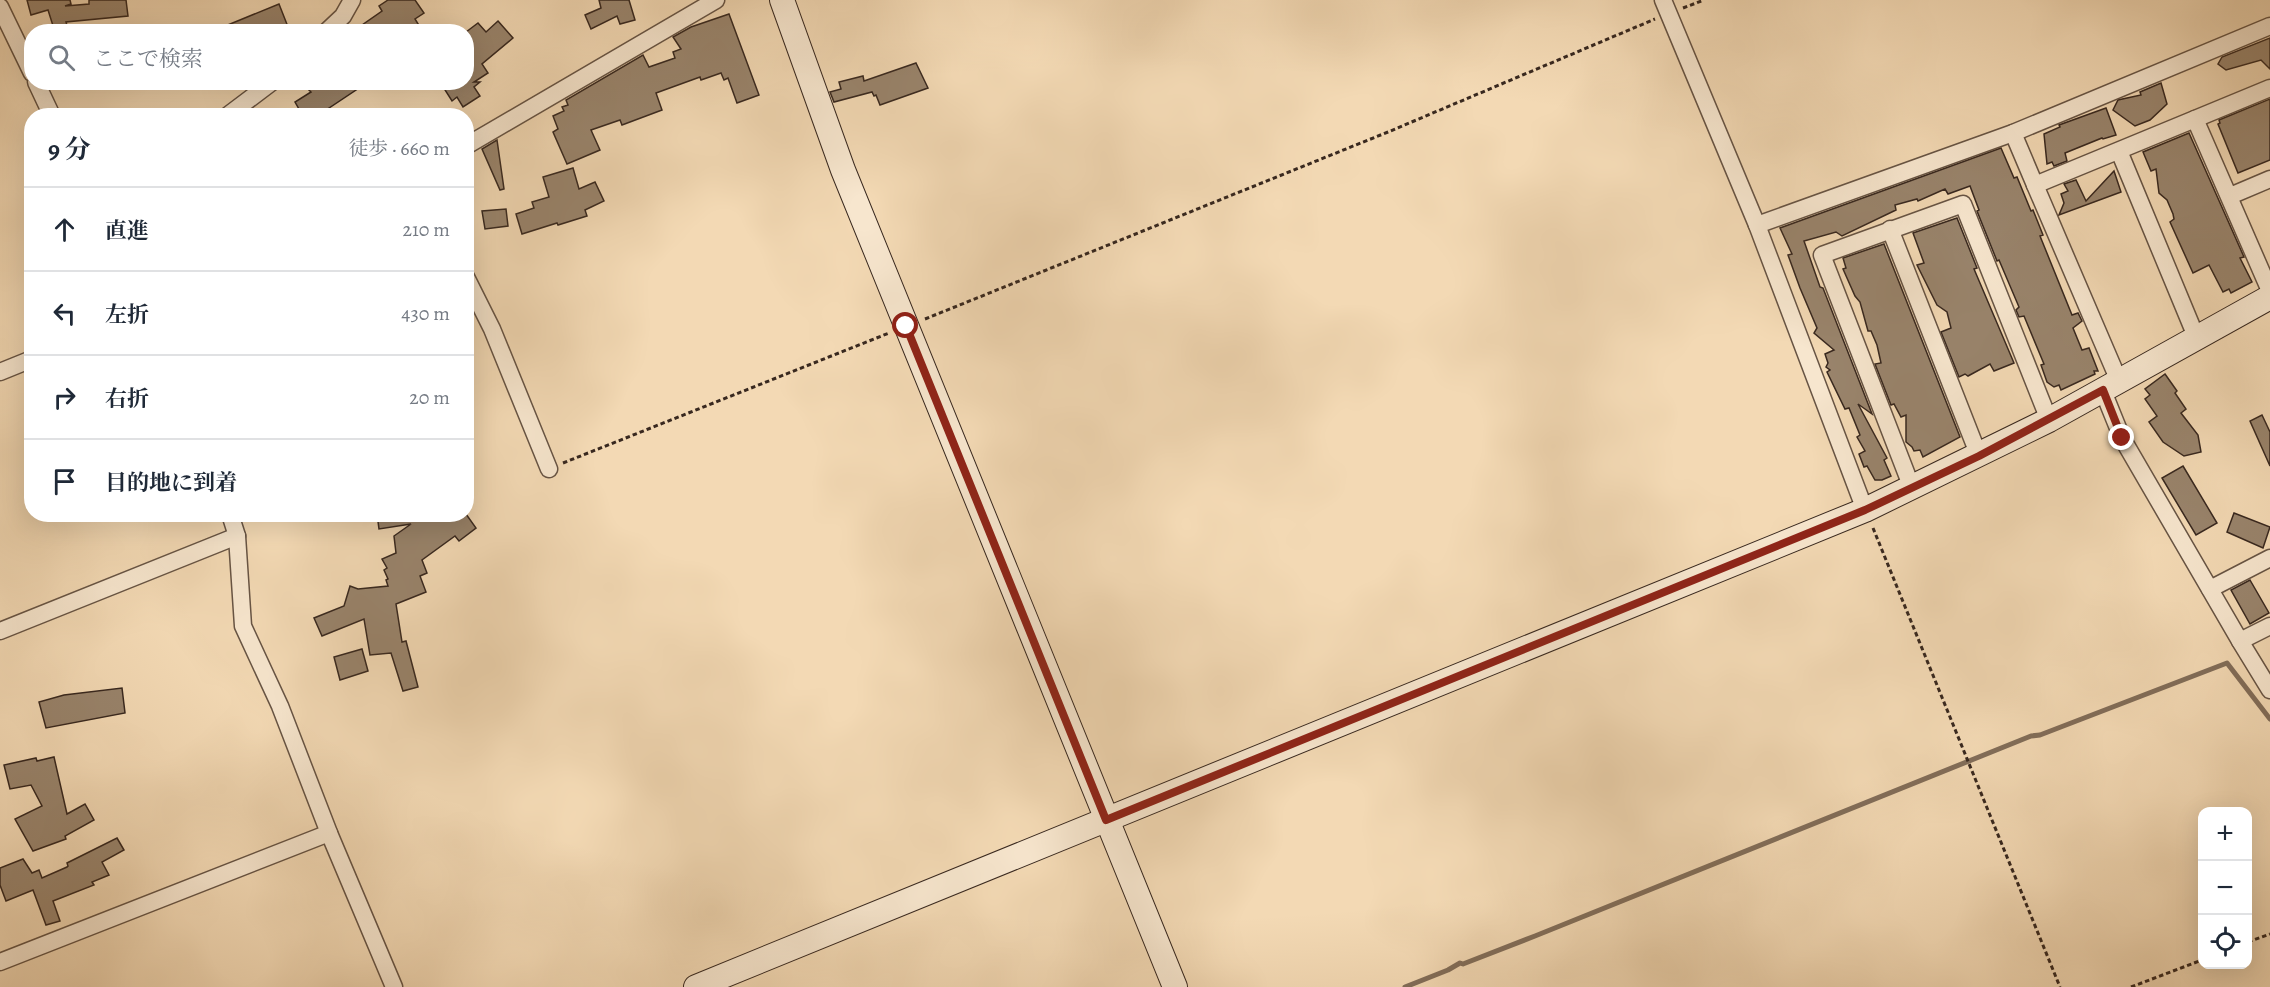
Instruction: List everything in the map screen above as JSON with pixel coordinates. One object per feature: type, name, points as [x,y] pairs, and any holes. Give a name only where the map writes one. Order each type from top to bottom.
[{"type":"street","points":[[334,24],[343,16],[352,0]]},
{"type":"street","points":[[474,141],[716,0]]},
{"type":"street","points":[[782,0],[843,170],[1175,987]]},
{"type":"street","points":[[1666,6],[1757,225],[1865,510]]},
{"type":"street","points":[[0,7],[24,56]]},
{"type":"street","points":[[1757,225],[2013,133],[2270,26]]},
{"type":"street","points":[[2035,185],[2270,88]]},
{"type":"street","points":[[40,90],[48,108]]},
{"type":"street","points":[[237,108],[261,90]]},
{"type":"street","points":[[2195,118],[2270,291]]},
{"type":"street","points":[[2013,133],[2111,386],[2122,438],[2270,690]]},
{"type":"street","points":[[2119,151],[2197,339]]},
{"type":"street","points":[[2230,196],[2270,179]]},
{"type":"street","points":[[1911,488],[1822,255],[1963,204],[2049,420]]},
{"type":"street","points":[[1890,229],[1979,456]]},
{"type":"street","points":[[474,293],[492,329],[549,469]]},
{"type":"street","points":[[696,987],[1865,510],[2049,420],[2270,297]]},
{"type":"street","points":[[0,372],[24,362]]},
{"type":"street","points":[[233,522],[237,536],[243,626],[280,706],[329,832],[394,987]]},
{"type":"street","points":[[0,631],[237,536]]},
{"type":"street","points":[[2210,589],[2270,558]]},
{"type":"street","points":[[2240,641],[2270,626]]},
{"type":"street","points":[[0,962],[329,832]]},
{"type":"path","points":[[549,469],[1388,132],[1666,6],[1704,0]]},
{"type":"path","points":[[1865,510],[2060,987]]},
{"type":"path","points":[[2252,940],[2270,934]]},
{"type":"path","points":[[2131,987],[2198,962]]},
{"type":"building","points":[[27,0],[70,0],[71,4],[65,6],[89,4],[89,0],[126,0],[128,16],[52,24],[48,10],[31,15]]},
{"type":"building","points":[[388,0],[415,0],[424,13],[415,19],[418,24],[363,24],[382,11],[379,6]]},
{"type":"building","points":[[599,0],[629,0],[635,20],[620,24],[617,16],[591,29],[585,15],[601,8]]},
{"type":"building","points":[[279,4],[287,24],[230,24]]},
{"type":"building","points":[[729,14],[759,95],[737,103],[728,78],[724,80],[721,73],[701,80],[700,77],[656,93],[662,110],[622,125],[620,120],[591,130],[600,150],[567,164],[553,132],[558,129],[553,116],[564,111],[562,107],[568,105],[566,100],[643,55],[649,67],[675,58],[673,52],[681,49],[673,37],[691,27]]},
{"type":"building","points":[[498,21],[513,38],[482,64],[488,73],[474,82],[474,26],[478,23],[486,32]]},
{"type":"building","points":[[2270,38],[2270,69],[2261,60],[2226,70],[2218,64],[2222,57]]},
{"type":"building","points":[[916,63],[928,88],[880,105],[876,95],[874,96],[872,92],[834,102],[830,92],[841,89],[839,82],[863,76],[864,81]]},
{"type":"building","points":[[2161,83],[2167,104],[2150,120],[2135,126],[2113,110],[2118,100],[2141,95],[2140,92]]},
{"type":"building","points":[[474,87],[480,96],[463,107],[457,97],[452,101],[445,90],[474,90]]},
{"type":"building","points":[[309,90],[356,90],[329,108],[298,108],[295,102],[311,92]]},
{"type":"building","points":[[2270,99],[2270,160],[2238,173],[2218,124],[2219,120]]},
{"type":"building","points":[[2106,108],[2116,135],[2102,138],[2065,153],[2067,161],[2054,166],[2052,162],[2047,164],[2044,134],[2060,127],[2059,125]]},
{"type":"building","points":[[2189,133],[2244,257],[2240,258],[2252,282],[2231,293],[2229,289],[2223,292],[2209,265],[2193,273],[2170,222],[2174,219],[2173,214],[2167,200],[2159,193],[2156,169],[2151,171],[2143,152]]},
{"type":"building","points":[[497,140],[504,189],[500,190],[482,149]]},
{"type":"building","points":[[2001,148],[2014,178],[2017,177],[2031,211],[2033,210],[2043,235],[2040,236],[2072,315],[2078,313],[2082,321],[2073,328],[2082,350],[2089,348],[2098,371],[2094,371],[2095,374],[2061,390],[2059,385],[2054,387],[2047,382],[2041,365],[2044,364],[2024,316],[2019,317],[2016,310],[2019,307],[1999,260],[1997,261],[1977,211],[1979,210],[1970,186],[1948,194],[1945,189],[1918,201],[1917,199],[1895,205],[1896,210],[1842,236],[1836,232],[1804,241],[1820,287],[1823,288],[1872,414],[1858,404],[1887,458],[1884,460],[1891,476],[1875,480],[1867,466],[1864,467],[1859,454],[1865,451],[1857,437],[1860,435],[1849,408],[1845,409],[1827,372],[1830,370],[1826,367],[1828,363],[1825,354],[1834,350],[1814,333],[1817,328],[1788,255],[1792,254],[1780,228]]},
{"type":"building","points":[[573,168],[579,189],[595,182],[604,201],[585,210],[587,216],[522,234],[516,214],[534,208],[532,202],[549,197],[543,177]]},
{"type":"building","points":[[2114,171],[2121,192],[2059,215],[2064,203],[2061,194],[2068,191],[2064,184],[2076,180],[2086,201]]},
{"type":"building","points":[[506,209],[508,226],[485,229],[482,211]]},
{"type":"building","points":[[1957,218],[1977,268],[1974,269],[2014,363],[1994,371],[1990,364],[1968,376],[1965,374],[1959,377],[1941,332],[1951,328],[1947,312],[1937,305],[1917,265],[1924,263],[1913,233]]},
{"type":"building","points":[[1884,244],[1960,437],[1923,457],[1920,450],[1914,451],[1906,442],[1906,415],[1901,417],[1894,404],[1891,405],[1875,364],[1881,363],[1877,345],[1871,331],[1868,331],[1860,302],[1843,269],[1846,268],[1843,258]]},
{"type":"building","points":[[2165,374],[2186,409],[2181,413],[2198,435],[2201,452],[2184,456],[2163,442],[2149,422],[2157,416],[2145,399],[2150,395],[2145,389]]},
{"type":"building","points":[[2262,415],[2270,432],[2270,466],[2250,421]]},
{"type":"building","points":[[2183,466],[2217,523],[2196,535],[2162,478]]},
{"type":"building","points":[[2234,513],[2270,527],[2263,548],[2227,532]]},
{"type":"building","points":[[378,522],[472,522],[476,528],[459,541],[455,536],[422,560],[427,573],[420,576],[426,592],[396,604],[402,642],[406,641],[418,687],[403,691],[391,653],[370,655],[364,619],[322,636],[314,618],[344,606],[350,586],[358,589],[388,586],[384,570],[387,568],[382,559],[396,553],[394,536],[411,524],[379,529]]},
{"type":"building","points":[[2250,580],[2269,613],[2250,624],[2231,590]]},
{"type":"building","points":[[362,649],[368,671],[340,680],[334,657]]},
{"type":"building","points":[[122,688],[125,713],[46,728],[39,702],[64,695]]},
{"type":"building","points":[[54,757],[67,814],[85,804],[94,820],[65,836],[66,839],[33,851],[15,819],[42,806],[31,785],[10,789],[4,765],[36,758],[37,761]]},
{"type":"building","points":[[117,838],[124,850],[102,862],[109,875],[92,882],[94,885],[53,901],[60,921],[46,925],[33,890],[6,901],[0,885],[0,868],[23,859],[32,873],[39,870],[42,878],[67,867],[67,863]]},
{"type":"waterway","points":[[1405,987],[1460,963],[1463,964],[1535,936],[2031,736],[2040,735],[2227,663],[2270,719]]},
{"type":"route","points":[[906,326],[1106,820],[1865,510],[1979,456],[2103,390],[2122,438]]}]
